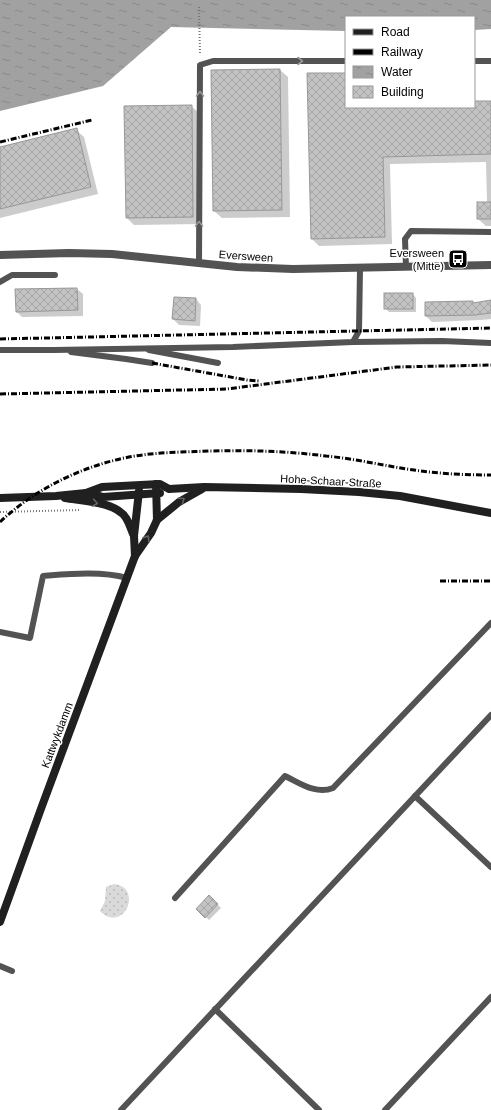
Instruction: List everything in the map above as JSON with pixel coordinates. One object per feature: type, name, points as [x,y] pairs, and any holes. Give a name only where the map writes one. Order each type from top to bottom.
[{"type":"main road","points":[[156,484],[157,520]]},
{"type":"main road","name":"Hohe-Schaar-Straße","points":[[0,498],[56,496],[86,493],[102,487],[160,484],[169,488],[204,487],[301,489],[359,492],[400,496],[491,514]]},
{"type":"main road","name":"Kattwykdamm","points":[[135,556],[134,536],[139,485]]},
{"type":"main road","points":[[157,520],[179,502],[204,487]]},
{"type":"main road","name":"Hohe-Schaar-Straße","points":[[86,493],[103,497],[139,495],[160,493],[169,488]]},
{"type":"main road","points":[[56,496],[105,505],[117,510],[127,520],[134,536]]},
{"type":"main road","name":"Kattwykdamm","points":[[0,922],[135,556],[157,520]]},
{"type":"street","name":"Eversween","points":[[0,255],[69,253],[112,254],[274,269],[491,266]]},
{"type":"lane","points":[[199,263],[200,65],[213,62],[345,61]]},
{"type":"lane","points":[[475,61],[491,61]]},
{"type":"lane","points":[[406,267],[405,239],[411,231],[491,232]]},
{"type":"lane","points":[[353,342],[359,331],[360,268]]},
{"type":"lane","points":[[0,282],[12,275],[55,275]]},
{"type":"lane","points":[[0,350],[233,347],[353,342],[442,341],[491,343]]},
{"type":"lane","points":[[136,348],[218,363]]},
{"type":"lane","points":[[54,350],[126,358],[152,364]]},
{"type":"lane","points":[[0,632],[30,638],[43,576],[96,574],[117,575],[127,578]]},
{"type":"lane","points":[[175,898],[286,776],[319,791],[333,788],[491,623]]},
{"type":"lane","points":[[121,1110],[491,715]]},
{"type":"lane","points":[[415,796],[491,867]]},
{"type":"lane","points":[[0,966],[12,971]]},
{"type":"lane","points":[[385,1110],[491,997]]},
{"type":"lane","points":[[215,1009],[319,1110]]},
{"type":"path","points":[[199,8],[200,55]]},
{"type":"path","points":[[0,512],[87,510]]},
{"type":"shaded area","points":[[114,884],[123,887],[128,893],[129,900],[127,908],[123,914],[117,917],[109,917],[100,911],[105,901],[106,887]]},
{"type":"water","points":[[0,0],[491,0],[491,29],[475,30],[475,16],[345,16],[345,31],[171,27],[103,86],[0,111]]},
{"type":"building","points":[[280,69],[282,210],[213,211],[211,70]]},
{"type":"building","points":[[307,73],[345,73],[345,108],[475,108],[475,101],[491,101],[491,154],[383,157],[385,237],[311,239]]},
{"type":"building","points":[[192,105],[193,217],[126,218],[124,106]]},
{"type":"building","points":[[77,128],[91,187],[0,209],[0,147]]},
{"type":"building","points":[[477,202],[491,202],[491,219],[477,219]]},
{"type":"building","points":[[77,288],[78,310],[16,312],[15,289]]},
{"type":"building","points":[[384,293],[413,293],[413,309],[384,309]]},
{"type":"building","points":[[174,297],[196,298],[195,321],[172,319]]},
{"type":"building","points":[[491,300],[491,313],[475,315],[425,316],[425,302],[473,301],[473,303]]},
{"type":"building","points":[[209,895],[218,904],[205,918],[196,909]]},
{"type":"railway","points":[[0,142],[92,120]]},
{"type":"railway","points":[[0,339],[491,328]]},
{"type":"railway","points":[[152,363],[260,381]]},
{"type":"railway","points":[[0,394],[227,389],[397,367],[491,365]]},
{"type":"railway","points":[[0,522],[29,498],[80,471],[117,460],[154,454],[225,451],[282,452],[338,457],[430,472],[491,475]]},
{"type":"railway","points":[[440,581],[491,581]]},
{"type":"place","name":"Eversween (Mitte)","points":[[458,259]]}]
